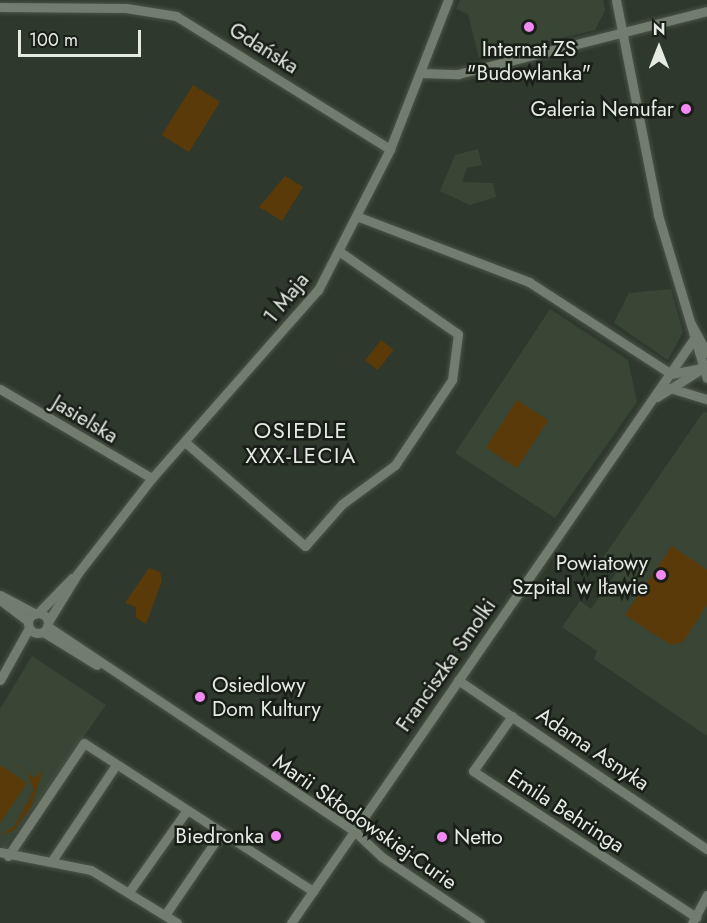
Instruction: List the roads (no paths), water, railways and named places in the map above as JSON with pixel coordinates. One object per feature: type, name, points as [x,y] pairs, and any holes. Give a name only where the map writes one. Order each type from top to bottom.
[{"type":"street","name":"1 Maja","points":[[17,654],[44,628],[78,573],[152,478],[306,305],[359,217],[390,149],[448,0]]},
{"type":"street","points":[[616,0],[658,215],[690,322],[693,340],[705,367],[707,378]]},
{"type":"street","points":[[0,7],[0,14]]},
{"type":"street","name":"Gdańska","points":[[0,7],[126,8],[176,16],[390,149]]},
{"type":"street","points":[[421,73],[458,74],[707,11]]},
{"type":"street","points":[[359,217],[529,282],[671,374],[705,367]]},
{"type":"street","points":[[185,441],[305,546],[342,504],[395,465],[452,380],[458,334],[340,252]]},
{"type":"street","points":[[690,322],[707,353]]},
{"type":"street","name":"Franciszka Smolki","points":[[291,923],[693,340]]},
{"type":"street","name":"Franciszka Smolki","points":[[653,399],[705,367]]},
{"type":"street","points":[[670,388],[707,399]]},
{"type":"street","name":"Jasielska","points":[[0,389],[152,478]]},
{"type":"street","name":"1 Maja","points":[[0,680],[17,654],[32,619],[78,573]]},
{"type":"street","points":[[0,595],[44,628]]},
{"type":"street","points":[[0,600],[44,628]]},
{"type":"street","name":"Marii Skłodowskiej-Curie","points":[[44,628],[353,830],[382,857],[480,923]]},
{"type":"street","name":"Adama Asnyka","points":[[458,680],[707,849]]},
{"type":"street","name":"Emila Behringa","points":[[512,716],[473,771],[694,920]]},
{"type":"street","points":[[177,923],[91,870],[4,854],[84,743],[313,891]]},
{"type":"street","points":[[51,862],[116,765]]},
{"type":"street","points":[[129,892],[187,810]]},
{"type":"street","points":[[165,915],[221,833]]},
{"type":"street","points":[[694,920],[707,895]]},
{"type":"place","name":"Internat ZS \"Budowlanka\"","points":[[529,27]]},
{"type":"place","name":"Galeria Nenufar","points":[[686,109]]},
{"type":"place","name":"Powiatowy Szpital w Iławie","points":[[661,575]]},
{"type":"place","name":"Osiedlowy Dom Kultury","points":[[200,697]]},
{"type":"place","name":"Biedronka","points":[[276,836]]},
{"type":"place","name":"Netto","points":[[442,837]]},
{"type":"district","name":"OSIEDLE XXX-LECIA","points":[[301,443]]}]
